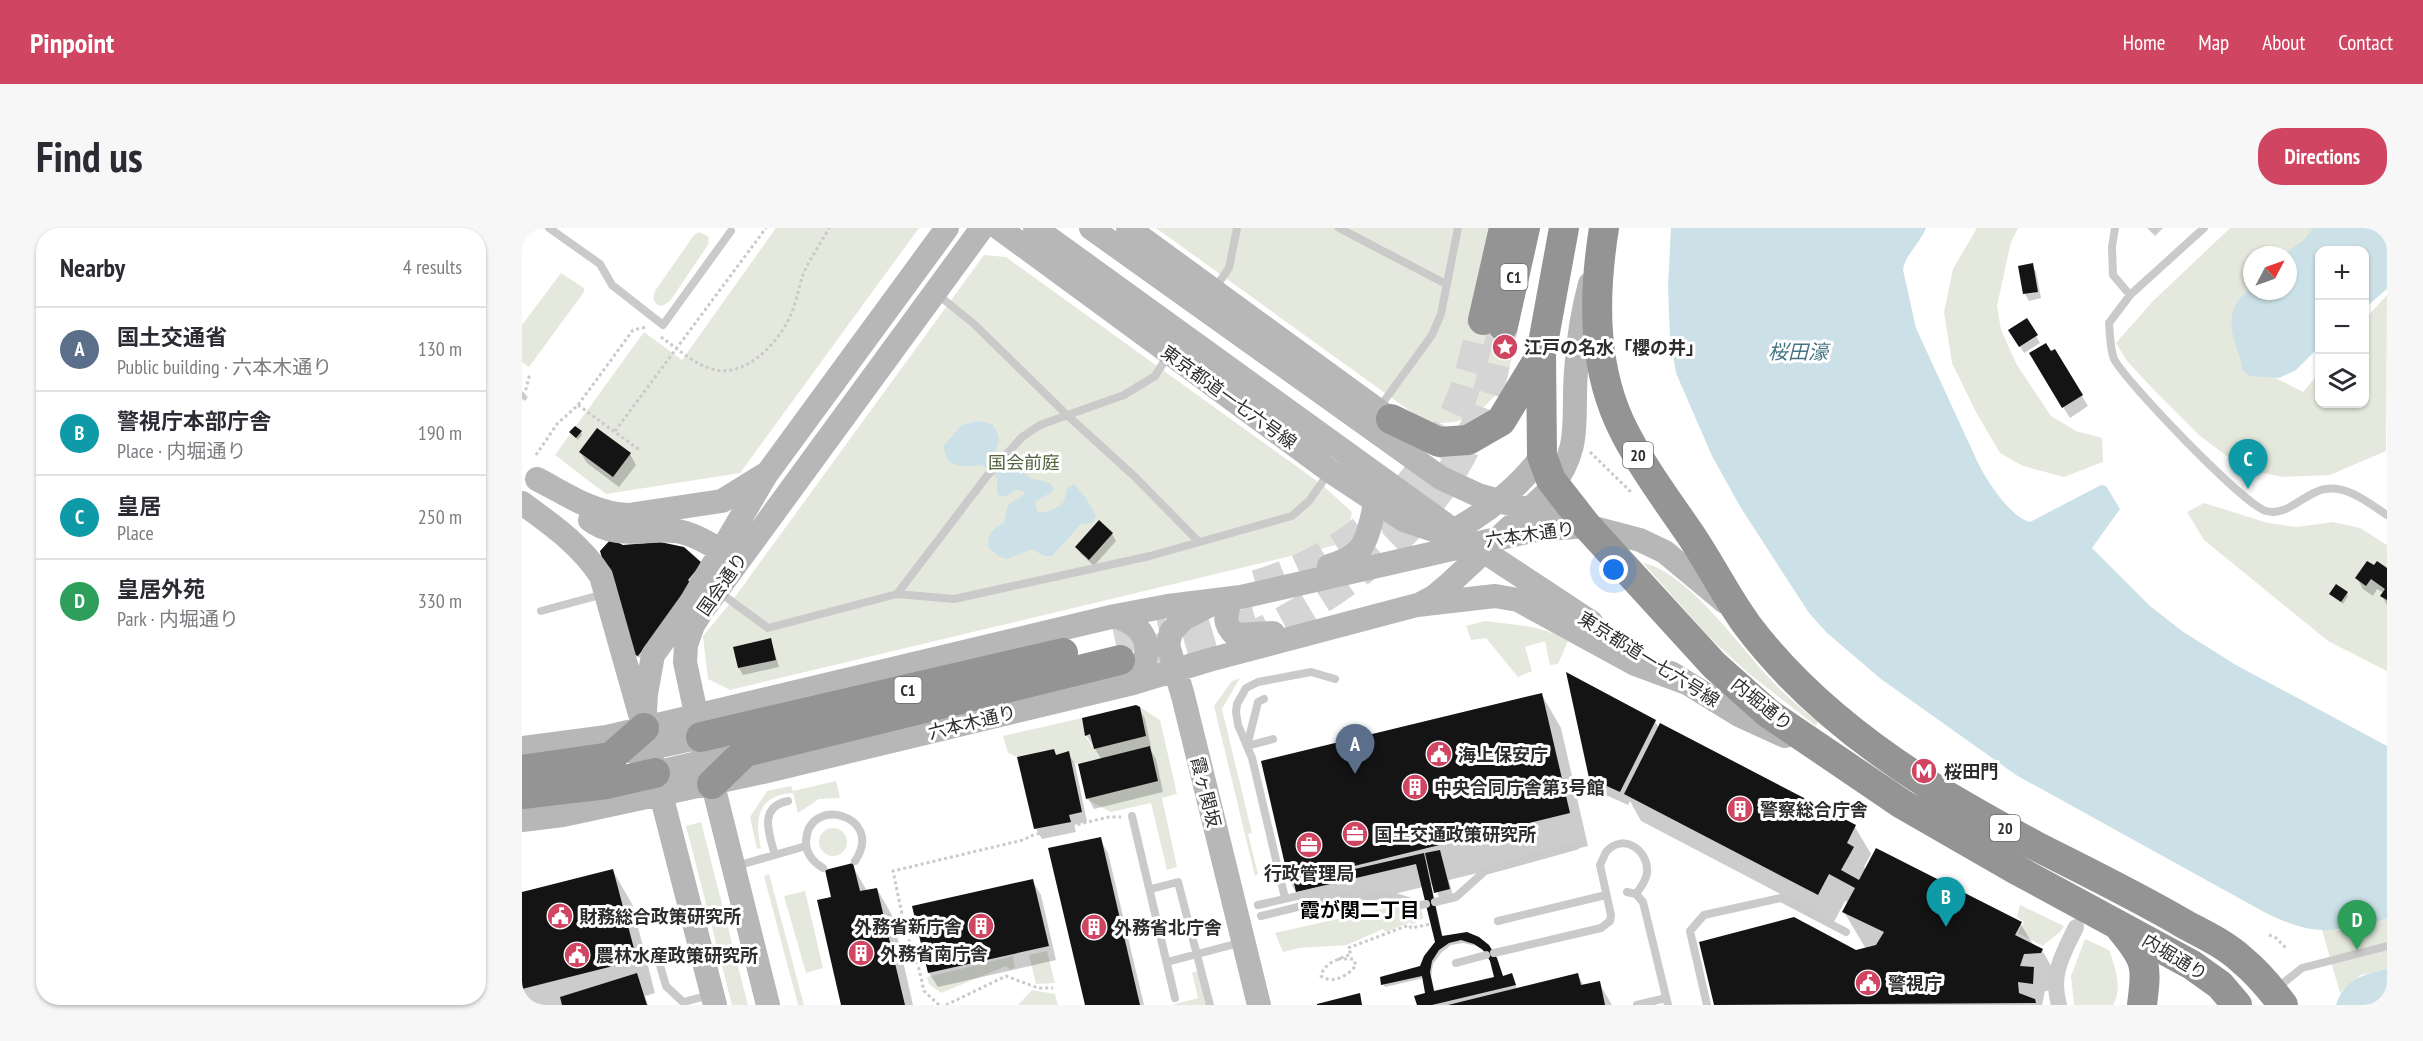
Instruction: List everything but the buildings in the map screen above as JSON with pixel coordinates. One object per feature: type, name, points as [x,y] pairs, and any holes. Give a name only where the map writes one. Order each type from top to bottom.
[{"type":"highway","name":"C1","points":[[1504,228],[1493,323],[1525,228]]},
{"type":"highway","name":"内堀通り","points":[[1564,228],[1541,354],[1542,456],[1546,472],[1587,526],[1714,665],[1768,712],[1902,804],[2015,869],[2192,964],[2220,985],[2237,1005]]},
{"type":"highway","name":"内堀通り","points":[[1604,228],[1599,264],[1598,332],[1602,365],[1616,412],[1636,452],[1694,539],[1745,623],[1787,672],[1830,712],[1872,746],[1929,784],[2014,833],[2127,890],[2223,946],[2242,959],[2278,998]]},
{"type":"highway","points":[[1385,414],[1439,442],[1468,440],[1502,421],[1541,354]]},
{"type":"highway","name":"C1","points":[[704,749],[1123,644]]},
{"type":"highway","name":"C1","points":[[704,749],[745,752],[874,722],[1123,644]]},
{"type":"highway","points":[[522,770],[611,757],[652,761]]},
{"type":"highway","points":[[522,794],[607,784],[652,761]]},
{"type":"highway","name":"20","points":[[2117,923],[2140,952],[2146,973],[2142,1005]]},
{"type":"main road","name":"国会通り","points":[[768,1005],[704,749],[685,662],[686,645],[693,625],[717,591],[766,475],[947,228]]},
{"type":"main road","name":"国会通り","points":[[714,1000],[652,761],[646,694],[653,655],[691,602],[730,556],[982,228]]},
{"type":"main road","name":"東京都道一七六号線","points":[[999,228],[1169,354],[1376,502],[1404,520],[1471,536]]},
{"type":"main road","name":"東京都道一七六号線","points":[[1035,228],[1368,468],[1471,536],[1532,585],[1739,715],[1836,760]]},
{"type":"main road","points":[[1090,228],[1442,478],[1470,492],[1587,526]]},
{"type":"main road","points":[[1128,228],[1499,499]]},
{"type":"main road","points":[[1471,536],[1528,510],[1554,484],[1569,459],[1574,442],[1576,373],[1581,323],[1590,285],[1599,264]]},
{"type":"main road","name":"六本木通り","points":[[1471,536],[1499,499],[1534,467],[1542,456]]},
{"type":"main road","points":[[532,467],[595,510],[616,515],[722,501],[766,475]]},
{"type":"main road","points":[[532,467],[601,528],[625,533],[678,531],[730,556]]},
{"type":"main road","points":[[1285,640],[1271,632],[1235,635],[1227,627],[1225,621],[1229,599],[1343,562],[1357,553],[1364,542],[1376,502],[1375,485],[1368,468]]},
{"type":"main road","points":[[1417,606],[1435,596],[1455,578],[1471,536],[1460,504],[1442,478]]},
{"type":"main road","points":[[526,510],[572,540],[601,576],[652,761]]},
{"type":"main road","name":"六本木通り","points":[[652,761],[1123,644],[1168,606],[1229,599],[1393,561],[1471,536],[1587,526],[1640,540],[1665,552],[1694,575],[1745,623]]},
{"type":"main road","points":[[1417,606],[1495,596],[1508,597],[1532,607],[1635,664],[1684,682]]},
{"type":"main road","name":"霞ヶ関坂","points":[[1229,599],[1184,619],[1172,632],[1168,645],[1259,1005]]},
{"type":"main road","name":"六本木通り","points":[[1123,644],[1176,670],[1417,606]]},
{"type":"main road","points":[[1123,644],[1145,626],[1167,645],[1176,670]]},
{"type":"main road","points":[[522,748],[596,739],[652,761]]},
{"type":"main road","points":[[522,820],[563,815],[652,761],[704,749]]},
{"type":"street","points":[[2059,1005],[2056,994],[2057,965],[2076,927]]},
{"type":"lane","points":[[549,228],[600,264],[612,285],[663,325],[731,229]]},
{"type":"lane","points":[[1213,291],[1229,268],[1238,228]]},
{"type":"lane","points":[[1340,228],[1446,284]]},
{"type":"lane","points":[[1385,414],[1432,335],[1441,314],[1458,228]]},
{"type":"lane","points":[[2115,228],[2112,248],[2113,275],[2130,295]]},
{"type":"lane","points":[[2204,228],[2130,295],[2109,323],[2114,358],[2138,389],[2230,486],[2267,511],[2284,510],[2325,489],[2340,490],[2357,496],[2387,516]]},
{"type":"lane","points":[[934,292],[974,324],[1067,416],[1134,476],[1199,542]]},
{"type":"lane","points":[[897,594],[987,476],[1022,437],[1040,425],[1124,395],[1155,376],[1169,354]]},
{"type":"lane","points":[[717,591],[768,628],[897,594],[954,599],[1150,556],[1292,516],[1309,501],[1330,471]]},
{"type":"lane","points":[[541,611],[606,593]]},
{"type":"lane","points":[[1285,898],[1252,758],[1238,725],[1236,712],[1240,695],[1246,687],[1258,682],[1311,672],[1335,679]]},
{"type":"lane","points":[[1247,746],[1258,702],[1264,699]]},
{"type":"lane","points":[[1247,746],[1273,739]]},
{"type":"lane","points":[[775,855],[767,826],[768,815],[773,807],[788,801]]},
{"type":"lane","points":[[823,867],[814,862],[806,846],[806,837],[816,820],[824,816],[843,815],[858,827],[862,845],[855,861]]},
{"type":"lane","points":[[1132,816],[1175,998]]},
{"type":"lane","points":[[1456,963],[1601,928],[1610,921],[1611,915],[1600,865],[1606,852],[1616,845],[1629,844],[1640,849],[1646,858],[1645,881],[1636,894]]},
{"type":"lane","points":[[733,867],[806,846]]},
{"type":"lane","points":[[1258,905],[1324,890],[1355,900],[1386,894],[1420,905],[1456,897],[1485,871],[1576,846]]},
{"type":"lane","points":[[1151,890],[1178,882],[1210,1005]]},
{"type":"lane","points":[[1627,892],[1636,894],[1643,902],[1667,1002],[1637,1005]]},
{"type":"lane","points":[[1498,921],[1606,895]]},
{"type":"lane","points":[[1261,916],[1342,896]]},
{"type":"lane","points":[[1707,1005],[1690,931],[1704,915],[1781,898],[1846,932]]},
{"type":"lane","points":[[1167,962],[1243,942]]},
{"type":"lane","points":[[2278,998],[2302,968],[2387,946]]},
{"type":"lane","points":[[657,954],[666,986],[682,1002],[714,1000]]},
{"type":"path","points":[[615,431],[766,228]]},
{"type":"path","points":[[532,467],[557,424],[579,405],[633,330],[647,327],[706,367],[726,370],[748,363],[770,347],[789,318],[806,269],[829,228]]},
{"type":"path","points":[[522,395],[530,373]]},
{"type":"path","points":[[579,405],[641,451]]},
{"type":"path","points":[[1585,449],[1596,456],[1634,495]]},
{"type":"path","points":[[939,1005],[924,992],[914,947],[908,938],[892,871],[1109,817],[1132,816]]},
{"type":"path","points":[[1338,959],[1353,959],[1356,965],[1350,972],[1337,979],[1323,978],[1323,969],[1338,959],[1351,954],[1348,948],[1409,925],[1411,928],[1431,924]]},
{"type":"path","points":[[2269,935],[2276,938],[2286,948]]},
{"type":"path","points":[[946,1005],[1006,976],[1038,988],[1053,988]]},
{"type":"green space","points":[[776,228],[919,228],[740,473],[606,494],[555,455],[644,332],[682,360]]},
{"type":"green space","points":[[1156,228],[1493,228],[1473,318],[1518,329],[1506,385],[1477,414],[1455,422],[1428,424]]},
{"type":"green space","points":[[1977,228],[2018,228],[2011,242],[1997,306],[2001,330],[2017,365],[2051,416],[2076,431],[2102,438],[2103,462],[2064,477],[2023,466],[2000,453],[1977,414],[1952,363],[1944,312],[1953,269]]},
{"type":"green space","points":[[2230,228],[2325,228],[2297,248],[2297,246],[2243,246],[2243,300],[2253,300],[2262,371],[2303,392],[2315,378],[2315,408],[2369,408],[2369,315],[2387,295],[2386,451],[2330,475],[2283,477],[2244,469],[2200,436],[2127,361],[2116,343],[2153,301]]},
{"type":"green space","points":[[699,232],[709,237],[708,245],[670,301],[662,306],[657,305],[653,299],[655,291],[694,235]]},
{"type":"green space","name":"国会前庭","points":[[984,255],[1006,257],[1321,484],[1352,512],[1345,543],[730,690],[708,679],[703,636],[732,601]]},
{"type":"green space","points":[[561,273],[584,288],[584,292],[529,367],[522,362],[522,325]]},
{"type":"green space","points":[[2204,503],[2268,523],[2297,527],[2333,522],[2360,528],[2387,545],[2387,671],[2328,641],[2204,540],[2187,512]]},
{"type":"green space","points":[[1643,563],[1658,568],[1675,578],[1707,607],[1774,683],[1818,722],[1816,726],[1748,673],[1709,637]]},
{"type":"green space","points":[[1485,621],[1539,629],[1568,641],[1558,664],[1550,665],[1545,641],[1525,647],[1532,671],[1518,677],[1486,638],[1471,640],[1466,626]]},
{"type":"green space","points":[[1240,678],[1222,709],[1252,833],[1248,834],[1258,874],[1255,876],[1214,706],[1232,681]]},
{"type":"green space","points":[[1140,707],[1160,720],[1177,794],[1162,798],[1177,867],[1167,870],[1151,803],[1111,812],[1086,799],[1158,781],[1150,746],[1078,764],[1072,762],[1069,752],[1056,755],[1054,749],[1017,757],[1008,753],[1003,736],[1082,718],[1085,736],[1094,749],[1146,736]]},
{"type":"green space","points":[[836,781],[840,798],[819,799],[798,813],[793,793],[772,798],[761,810],[758,827],[761,848],[757,849],[750,817],[767,791],[791,786],[793,791]]},
{"type":"green space","points":[[701,822],[748,1005],[732,1005],[686,826]]},
{"type":"green space","points":[[833,828],[843,832],[847,842],[843,852],[833,856],[823,852],[819,842],[823,832]]},
{"type":"green space","points":[[769,874],[804,1005],[798,1005],[764,876]]},
{"type":"green space","points":[[805,891],[823,968],[806,973],[784,896]]},
{"type":"green space","points":[[2020,905],[2064,926],[2043,946],[2018,933],[2024,922],[2017,917]]},
{"type":"green space","points":[[1390,907],[1421,908],[1423,918],[1412,925],[1410,922],[1386,932],[1383,929],[1347,945],[1299,948],[1283,952],[1275,933]]},
{"type":"green space","points":[[2387,919],[2387,969],[2361,975],[2340,993],[2322,930],[2338,930]]},
{"type":"green space","points":[[2085,939],[2109,950],[2118,985],[2113,1005],[2074,1005],[2071,976]]},
{"type":"green space","points":[[1047,951],[1055,983],[1036,984],[1029,955]]},
{"type":"green space","points":[[1013,956],[1015,967],[1010,970],[1006,966],[941,993],[929,984],[927,977]]},
{"type":"green space","points":[[1198,971],[1207,1005],[1172,1005],[1198,998],[1192,973]]},
{"type":"green space","points":[[1032,990],[1055,994],[1058,1005],[1018,1005]]},
{"type":"water","name":"桜田濠","points":[[1671,228],[1926,228],[1906,260],[1903,270],[1916,328],[1978,463],[2007,506],[2022,519],[2030,522],[2101,485],[2106,486],[2120,509],[2092,548],[2150,606],[2182,631],[2236,665],[2387,746],[2387,919],[2325,930],[2298,926],[2264,912],[2016,775],[1881,679],[1827,633],[1809,613],[1741,508],[1712,456],[1676,373],[1670,337],[1668,286]]},
{"type":"water","points":[[2313,228],[2387,228],[2387,289],[2369,305],[2369,246],[2315,246],[2315,351],[2296,370],[2279,378],[2250,376],[2242,370],[2233,337],[2232,313],[2243,295],[2243,300],[2297,300],[2296,246],[2304,240]]},
{"type":"water","points":[[979,421],[992,424],[997,432],[999,442],[994,453],[1009,466],[1013,465],[1030,478],[1050,483],[1054,489],[1036,501],[1039,513],[1053,510],[1064,502],[1067,488],[1073,484],[1092,509],[1096,517],[1092,523],[1081,524],[1052,556],[1044,556],[1032,549],[1007,559],[998,556],[988,547],[992,532],[1004,523],[1008,505],[1025,494],[1024,491],[1015,490],[1006,496],[999,496],[997,478],[982,465],[957,465],[948,459],[944,445],[962,425]]},
{"type":"water","points":[[2387,969],[2387,1005],[2336,1005],[2349,984],[2362,976]]},
{"type":"tunnel","points":[[1256,585],[1290,573],[1352,538],[1380,516],[1404,491],[1426,463],[1461,399],[1471,370],[1483,320]]},
{"type":"tunnel","points":[[1242,641],[1317,602],[1352,578],[1414,521],[1440,489],[1462,453],[1480,414],[1496,360],[1503,326]]},
{"type":"tunnel","points":[[1141,654],[1256,621]]},
{"type":"tunnel","points":[[1115,640],[1167,628]]},
{"type":"place","name":"江戸の名水「櫻の井」","points":[[1505,347]]},
{"type":"place","name":"皇居","points":[[2248,489]]},
{"type":"place","name":"海上保安庁","points":[[1439,754]]},
{"type":"place","name":"桜田門","points":[[1924,771]]},
{"type":"place","name":"国土交通省","points":[[1355,774]]},
{"type":"place","name":"中央合同庁舎第3号館","points":[[1415,787]]},
{"type":"place","name":"警察総合庁舎","points":[[1740,809]]},
{"type":"place","name":"国土交通政策研究所","points":[[1355,834]]},
{"type":"place","name":"行政管理局","points":[[1309,845]]},
{"type":"place","name":"財務総合政策研究所","points":[[560,916]]},
{"type":"place","name":"外務省新庁舎","points":[[981,926]]},
{"type":"place","name":"外務省北庁舎","points":[[1094,927]]},
{"type":"place","name":"警視庁本部庁舎","points":[[1946,927]]},
{"type":"place","name":"皇居外苑","points":[[2357,950]]},
{"type":"place","name":"外務省南庁舎","points":[[861,953]]},
{"type":"place","name":"農林水産政策研究所","points":[[577,955]]},
{"type":"place","name":"警視庁","points":[[1868,983]]},
{"type":"district","name":"霞が関二丁目","points":[[1360,910]]}]
